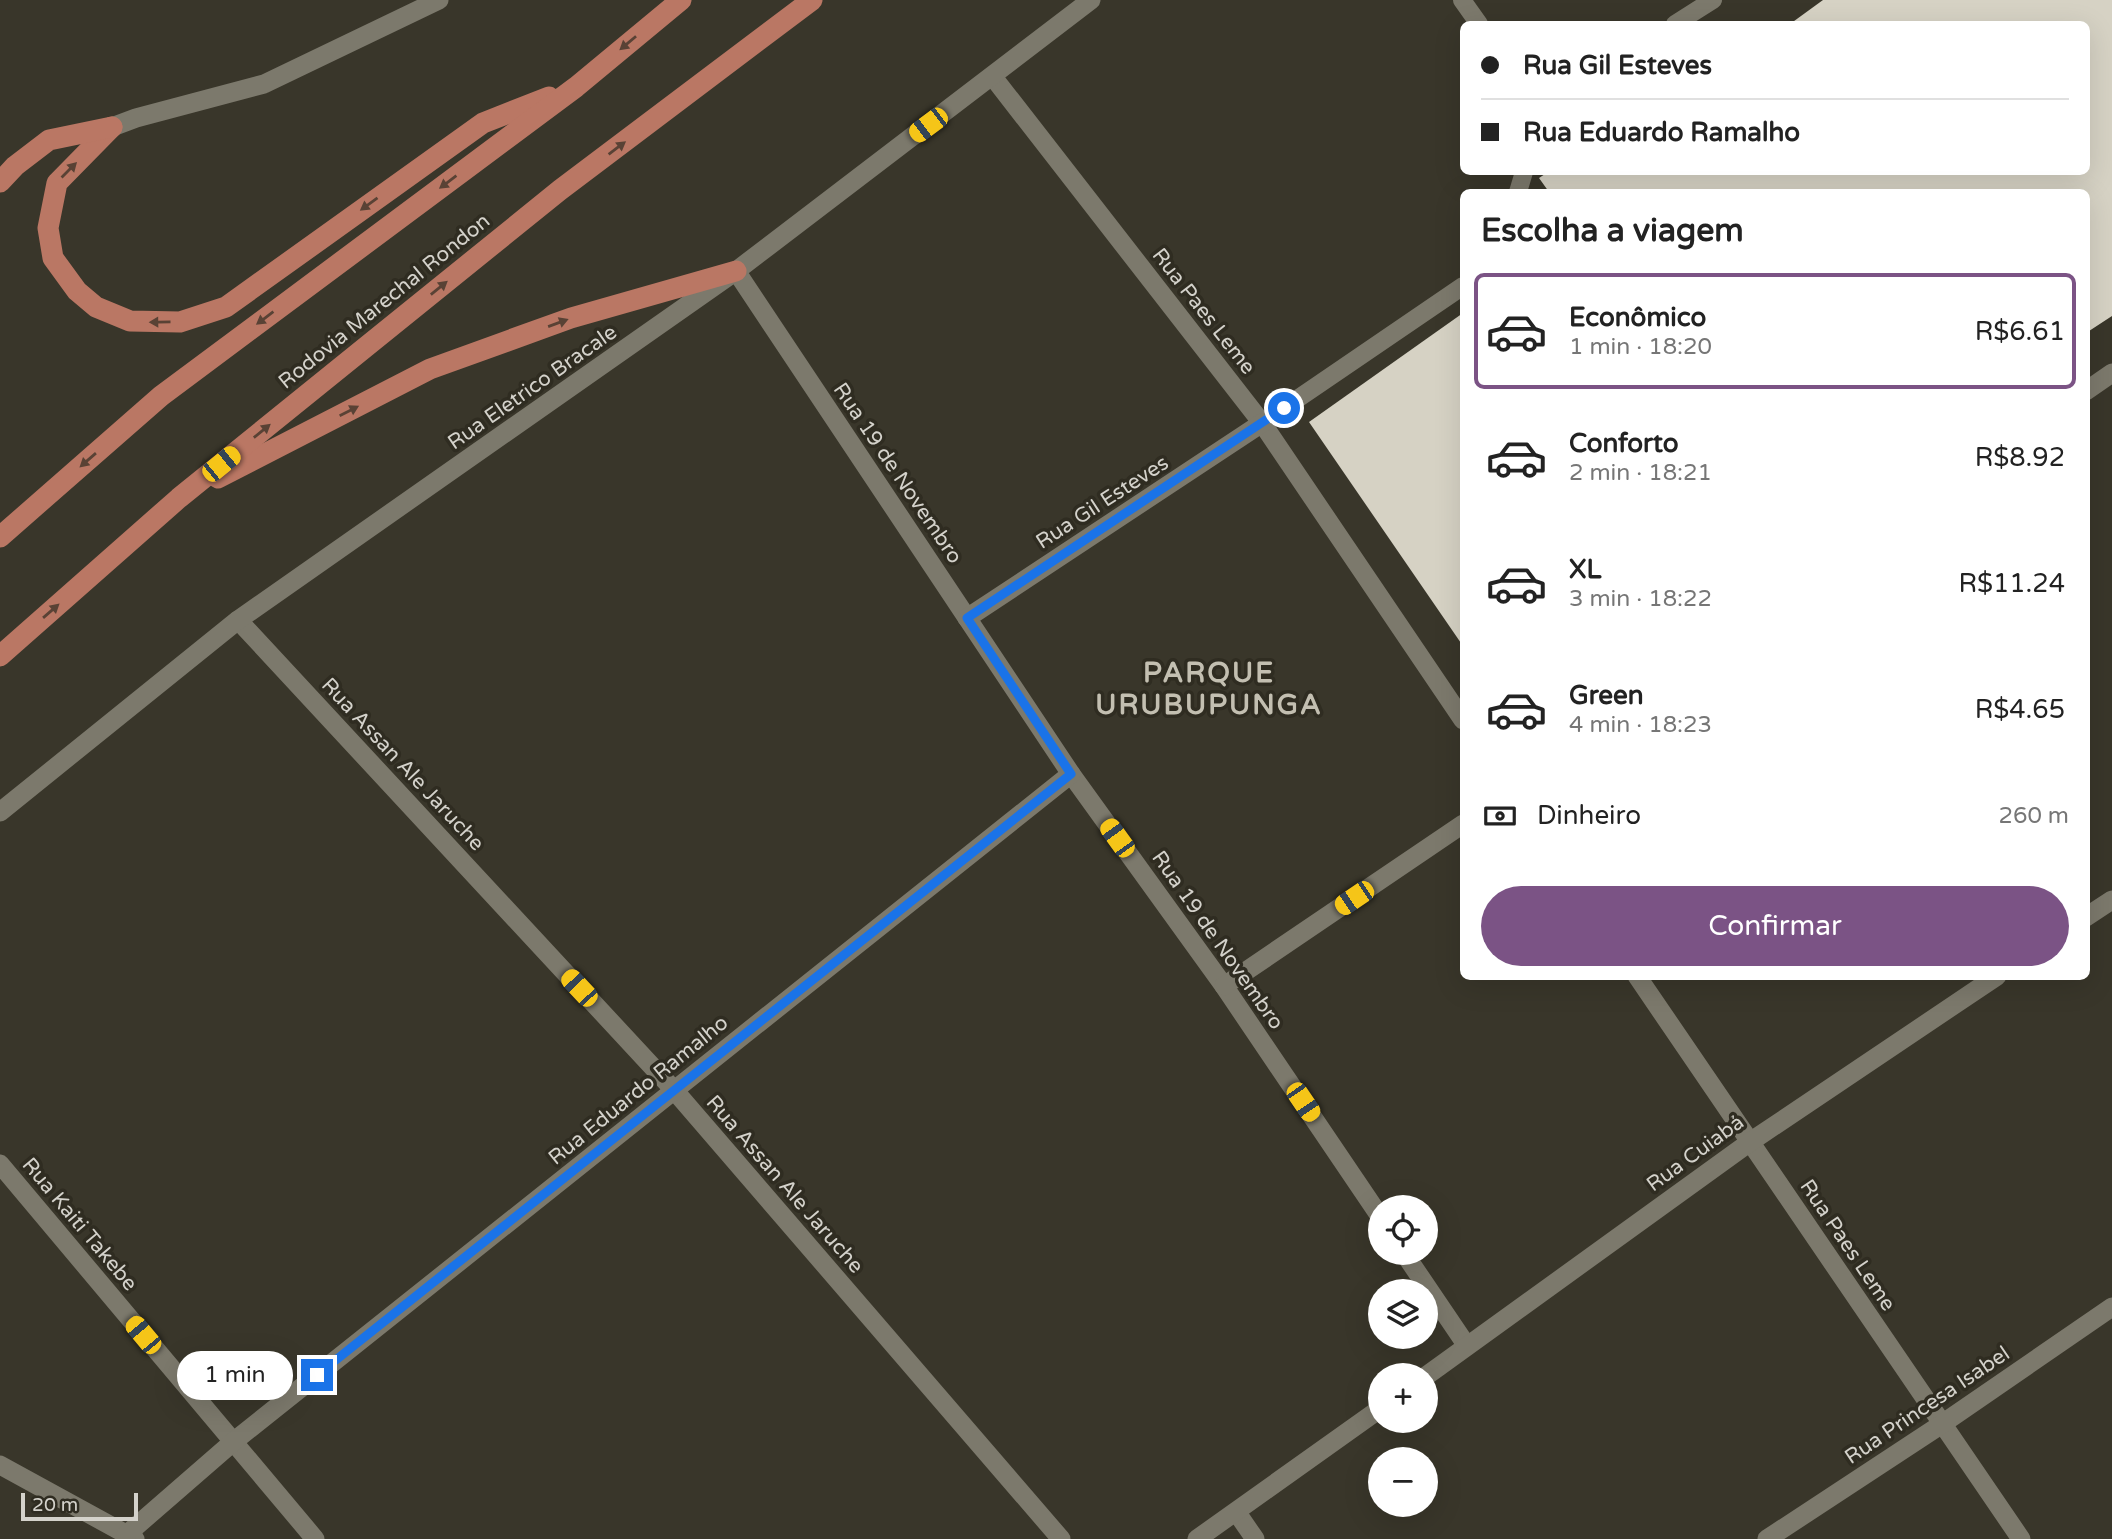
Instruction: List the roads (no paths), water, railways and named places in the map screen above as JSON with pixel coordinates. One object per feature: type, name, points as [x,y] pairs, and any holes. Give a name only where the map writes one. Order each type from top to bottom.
[{"type":"highway","points":[[0,537],[161,396],[576,86],[681,0]]},
{"type":"highway","name":"Rodovia Marechal Rondon","points":[[0,656],[179,498],[559,191],[812,0]]},
{"type":"highway","points":[[112,127],[57,183],[48,229],[53,258],[77,291],[96,307],[130,321],[180,322],[226,307],[483,123],[576,86]]},
{"type":"highway","points":[[0,182],[15,166],[49,140],[112,127]]},
{"type":"highway","points":[[179,498],[430,369],[571,318],[736,271]]},
{"type":"street","name":"Rua Eletrico Bracale","points":[[0,812],[238,620],[736,271],[1091,0]]},
{"type":"street","points":[[112,127],[264,83],[424,3]]},
{"type":"street","name":"Rua Paes Leme","points":[[993,77],[1262,423],[1460,716]]},
{"type":"street","name":"Rua 19 de Novembro","points":[[736,271],[1071,774],[1224,986],[1368,1199]]},
{"type":"street","points":[[2090,388],[2112,373]]},
{"type":"street","name":"Rua Gil Esteves","points":[[967,618],[1262,423]]},
{"type":"street","name":"Rua Assan Ale Jaruche","points":[[238,620],[674,1090],[1061,1539]]},
{"type":"street","name":"Rua Eduardo Ramalho","points":[[131,1537],[233,1442],[1071,774]]},
{"type":"street","points":[[1224,986],[1460,826]]},
{"type":"street","points":[[2090,915],[2112,900]]},
{"type":"street","name":"Rua Paes Leme","points":[[1640,980],[2021,1539]]},
{"type":"street","name":"Rua Cuiabá","points":[[1438,1367],[1749,1142],[1991,980]]},
{"type":"street","name":"Rua Kaiti Takebe","points":[[0,1164],[315,1539]]},
{"type":"street","points":[[1413,1265],[1467,1346]]},
{"type":"street","name":"Rua Princesa Isabel","points":[[1767,1539],[1942,1424],[2112,1307]]},
{"type":"street","points":[[1197,1539],[1368,1417]]},
{"type":"street","points":[[0,1465],[131,1537]]},
{"type":"street","points":[[1237,1513],[1255,1539]]},
{"type":"lane","points":[[1462,0],[1477,21]]},
{"type":"lane","points":[[1680,21],[1713,0]]},
{"type":"lane","points":[[1262,423],[1460,288]]},
{"type":"district","name":"PARQUE URUBUPUNGA","points":[[1209,688]]}]
